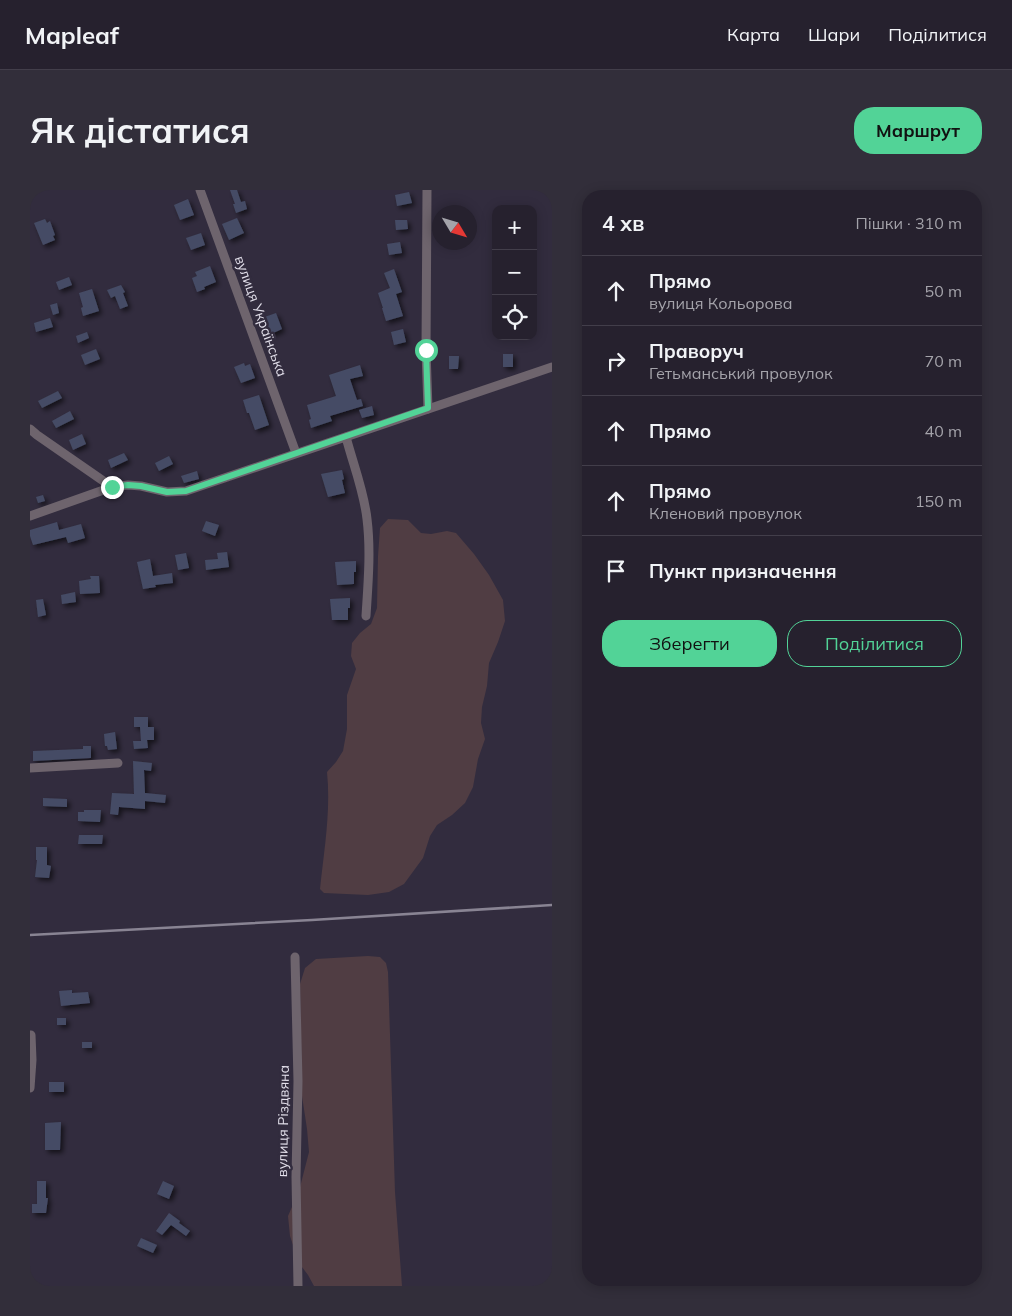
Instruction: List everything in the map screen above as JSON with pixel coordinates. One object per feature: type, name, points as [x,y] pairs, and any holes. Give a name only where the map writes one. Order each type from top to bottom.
[{"type":"street","name":"вулиця Українська","points":[[200,190],[296,453]]},
{"type":"street","points":[[427,190],[426,350],[428,408]]},
{"type":"street","points":[[30,516],[112,487],[128,485],[167,492],[186,491],[552,367]]},
{"type":"street","points":[[30,429],[112,487]]},
{"type":"street","points":[[346,437],[362,493],[370,540],[366,616]]},
{"type":"street","points":[[30,768],[118,764]]},
{"type":"street","name":"вулиця Різдвяна","points":[[294,957],[298,1081],[296,1177],[298,1286]]},
{"type":"street","points":[[30,1088],[31,1035]]},
{"type":"shaded area","points":[[388,519],[408,520],[421,533],[431,534],[447,531],[456,533],[489,575],[503,600],[505,621],[489,663],[487,686],[482,707],[481,723],[485,739],[478,759],[473,787],[465,803],[437,825],[430,836],[423,858],[404,884],[389,892],[368,895],[324,893],[320,889],[328,816],[327,772],[343,751],[347,729],[347,695],[356,669],[351,656],[352,643],[371,624],[377,608],[380,528]]},
{"type":"shaded area","points":[[380,957],[386,963],[388,972],[395,1192],[402,1286],[314,1286],[299,1263],[290,1236],[288,1216],[299,1191],[309,1152],[302,1096],[300,984],[305,968],[316,959]]},
{"type":"building","points":[[230,190],[237,190],[241,202],[245,201],[247,209],[236,213]]},
{"type":"building","points":[[409,192],[412,203],[397,206],[395,195]]},
{"type":"building","points":[[188,199],[194,215],[180,220],[174,205]]},
{"type":"building","points":[[237,218],[244,233],[229,240],[222,224]]},
{"type":"building","points":[[45,219],[47,223],[50,221],[55,240],[43,245],[34,223]]},
{"type":"building","points":[[395,220],[407,220],[408,229],[396,230]]},
{"type":"building","points":[[201,233],[205,245],[191,250],[186,238]]},
{"type":"building","points":[[400,242],[402,253],[389,255],[387,244]]},
{"type":"building","points":[[210,266],[216,282],[197,292],[192,278],[197,276],[195,272]]},
{"type":"building","points":[[394,269],[402,292],[396,294],[403,316],[386,321],[378,293],[390,288],[384,273]]},
{"type":"building","points":[[69,277],[72,285],[59,290],[56,282]]},
{"type":"building","points":[[121,285],[125,292],[123,293],[128,306],[120,309],[115,296],[111,298],[107,290]]},
{"type":"building","points":[[92,289],[99,311],[83,316],[81,308],[83,307],[79,293]]},
{"type":"building","points":[[57,303],[59,313],[53,315],[50,305]]},
{"type":"building","points":[[276,313],[282,329],[269,335],[262,318]]},
{"type":"building","points":[[50,318],[53,327],[36,332],[34,323]]},
{"type":"building","points":[[403,329],[406,342],[394,345],[391,332]]},
{"type":"building","points":[[87,332],[89,338],[78,343],[76,336]]},
{"type":"building","points":[[96,349],[100,359],[85,365],[81,355]]},
{"type":"building","points":[[503,354],[513,354],[513,367],[503,367]]},
{"type":"building","points":[[449,356],[459,356],[458,369],[449,369]]},
{"type":"building","points":[[244,363],[245,366],[250,364],[255,378],[241,383],[234,367]]},
{"type":"building","points":[[360,365],[363,376],[350,379],[357,400],[361,399],[363,406],[330,416],[332,421],[311,428],[309,420],[311,419],[307,405],[336,396],[329,375]]},
{"type":"building","points":[[58,391],[62,398],[42,408],[38,401]]},
{"type":"building","points":[[259,395],[269,425],[255,430],[243,400]]},
{"type":"building","points":[[372,406],[374,415],[362,418],[359,410]]},
{"type":"building","points":[[70,411],[74,419],[56,428],[52,421]]},
{"type":"building","points":[[82,434],[86,444],[73,450],[69,440]]},
{"type":"building","points":[[124,453],[128,460],[111,468],[108,460]]},
{"type":"building","points":[[169,456],[173,464],[159,471],[155,463]]},
{"type":"building","points":[[342,470],[345,493],[328,497],[321,474]]},
{"type":"building","points":[[197,471],[199,479],[184,483],[181,476]]},
{"type":"building","points":[[43,495],[45,501],[38,503],[36,497]]},
{"type":"building","points":[[206,521],[219,525],[215,536],[202,531]]},
{"type":"building","points":[[57,522],[59,530],[81,524],[85,538],[68,543],[66,537],[33,545],[30,530]]},
{"type":"building","points":[[227,552],[229,567],[206,570],[205,560],[218,559],[217,553]]},
{"type":"building","points":[[186,553],[189,568],[178,570],[175,555]]},
{"type":"building","points":[[150,559],[153,576],[172,573],[173,583],[155,585],[156,587],[143,589],[137,562]]},
{"type":"building","points":[[356,561],[354,584],[337,585],[335,562]]},
{"type":"building","points":[[90,576],[99,576],[100,593],[80,594],[79,581],[91,579]]},
{"type":"building","points":[[75,592],[76,602],[62,604],[61,595]]},
{"type":"building","points":[[350,598],[348,620],[332,620],[330,599]]},
{"type":"building","points":[[43,599],[46,615],[38,617],[36,600]]},
{"type":"building","points":[[134,717],[148,717],[148,727],[154,727],[154,740],[147,740],[148,748],[134,749],[133,741],[141,741],[140,727],[134,727]]},
{"type":"building","points":[[115,732],[117,749],[108,750],[107,746],[105,746],[104,734]]},
{"type":"building","points":[[83,746],[91,746],[91,758],[33,761],[33,751],[83,749]]},
{"type":"building","points":[[133,761],[152,763],[151,771],[144,770],[145,793],[166,795],[165,803],[145,801],[145,809],[119,807],[118,815],[110,814],[112,793],[134,794]]},
{"type":"building","points":[[43,798],[67,799],[67,807],[43,806]]},
{"type":"building","points":[[84,810],[101,810],[100,822],[78,821],[78,812],[84,812]]},
{"type":"building","points":[[79,835],[103,835],[102,844],[78,844]]},
{"type":"building","points":[[36,847],[47,847],[47,865],[51,866],[49,878],[35,877]]},
{"type":"building","points":[[72,990],[72,993],[88,992],[90,1003],[61,1006],[59,991]]},
{"type":"building","points":[[57,1018],[66,1018],[66,1025],[57,1025]]},
{"type":"building","points":[[82,1042],[92,1042],[92,1048],[82,1048]]},
{"type":"building","points":[[49,1082],[64,1082],[64,1092],[49,1092]]},
{"type":"building","points":[[61,1122],[60,1150],[45,1150],[45,1123]]},
{"type":"building","points":[[37,1181],[46,1181],[46,1198],[48,1198],[46,1213],[32,1213],[32,1204],[37,1204]]},
{"type":"building","points":[[163,1181],[174,1186],[169,1199],[157,1194]]},
{"type":"building","points":[[169,1213],[190,1231],[186,1236],[171,1225],[162,1235],[156,1231]]},
{"type":"building","points":[[141,1238],[157,1245],[153,1253],[137,1246]]},
{"type":"railway","points":[[30,935],[552,905]]},
{"type":"route","points":[[112,487],[128,485],[167,492],[186,491],[428,408],[426,350]]}]
